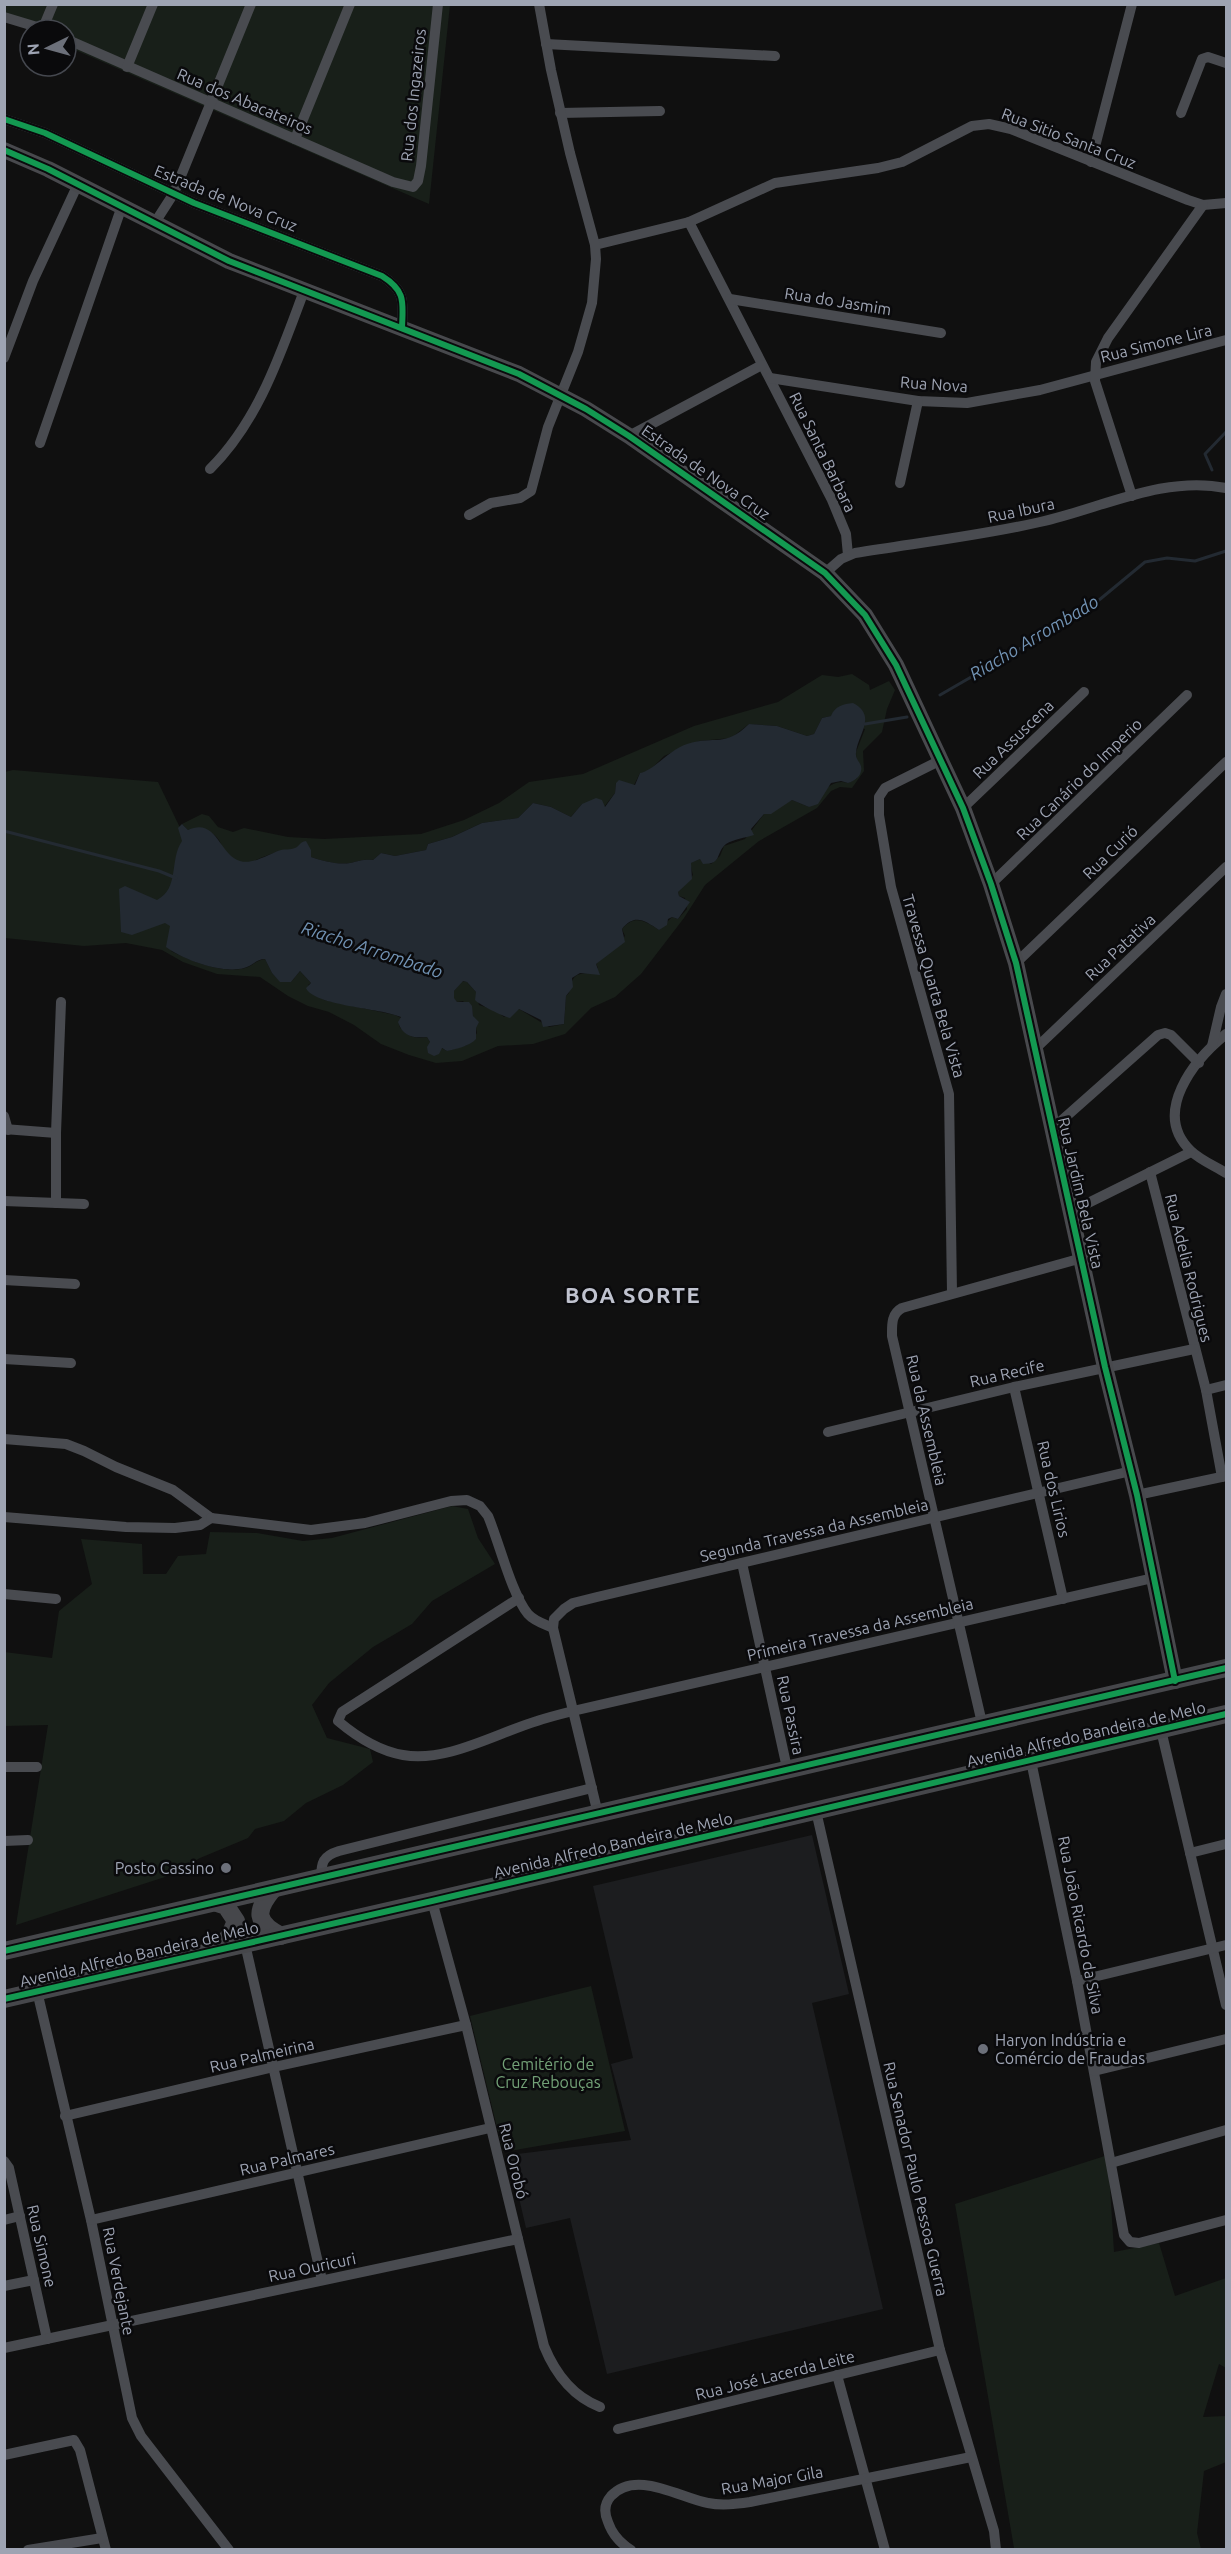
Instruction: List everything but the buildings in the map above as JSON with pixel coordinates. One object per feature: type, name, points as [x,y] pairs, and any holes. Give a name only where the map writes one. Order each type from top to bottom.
[{"type":"highway","name":"Avenida Alfredo Bandeira de Melo","points":[[4,1951],[1227,1668]]},
{"type":"highway","name":"Avenida Alfredo Bandeira de Melo","points":[[4,1999],[1227,1714]]},
{"type":"highway","points":[[273,1890],[261,1906],[260,1915],[262,1922],[281,1936]]},
{"type":"highway","points":[[217,1903],[226,1906],[236,1922],[230,1935],[218,1950]]},
{"type":"main road","name":"Estrada de Nova Cruz","points":[[4,150],[78,184],[229,261],[519,374],[629,436],[825,573],[854,602],[881,638],[924,723]]},
{"type":"main road","name":"Rua Jardim Bela Vista","points":[[924,723],[963,808],[991,884],[1016,963],[1105,1367],[1137,1495],[1175,1681]]},
{"type":"street","points":[[127,67],[153,4]]},
{"type":"street","points":[[154,224],[174,193],[251,4]]},
{"type":"street","points":[[295,139],[350,4]]},
{"type":"street","name":"Rua dos Ingazeiros","points":[[413,187],[418,181],[421,166],[438,4]]},
{"type":"street","points":[[469,515],[491,503],[520,498],[531,491],[548,427],[573,370],[592,303],[596,271],[595,245],[560,113],[539,4]]},
{"type":"street","points":[[1091,162],[1132,4]]},
{"type":"street","points":[[546,44],[775,56]]},
{"type":"street","name":"Rua dos Abacateiros","points":[[78,45],[393,182],[413,187]]},
{"type":"street","points":[[1181,113],[1202,59],[1208,57],[1227,63]]},
{"type":"street","points":[[560,113],[660,111]]},
{"type":"street","name":"Estrada de Nova Cruz","points":[[4,119],[45,133],[194,203],[382,276],[396,285],[401,294],[402,327]]},
{"type":"street","name":"Rua Sitio Santa Cruz","points":[[595,245],[689,222],[775,183],[878,168],[902,162],[958,132],[982,124],[1011,129],[1203,205],[1227,203]]},
{"type":"street","points":[[4,358],[33,281],[78,184]]},
{"type":"street","points":[[1132,496],[1094,374],[1098,356],[1108,338],[1203,205]]},
{"type":"street","points":[[40,443],[122,206]]},
{"type":"street","name":"Rua Santa Barbara","points":[[689,222],[841,518],[846,534],[848,555]]},
{"type":"street","points":[[210,469],[231,447],[260,399],[279,358],[304,291]]},
{"type":"street","name":"Rua do Jasmim","points":[[730,299],[941,333]]},
{"type":"street","name":"Rua Simone Lira","points":[[1094,374],[1227,340]]},
{"type":"street","points":[[629,436],[762,365]]},
{"type":"street","name":"Rua Nova","points":[[770,378],[951,404],[976,402],[1040,390],[1094,374]]},
{"type":"street","points":[[900,483],[918,401]]},
{"type":"street","name":"Rua Ibura","points":[[825,573],[848,555],[1042,522],[1132,496],[1181,486],[1207,485],[1227,488]]},
{"type":"street","name":"Rua Assuscena","points":[[963,808],[1084,692]]},
{"type":"street","name":"Rua Canário do Imperio","points":[[991,884],[1187,695]]},
{"type":"street","name":"Travessa Quarta Bela Vista","points":[[941,760],[885,788],[879,794],[879,803],[884,854],[896,912],[939,1052],[949,1095],[952,1293]]},
{"type":"street","name":"Rua Curió","points":[[1016,963],[1227,762]]},
{"type":"street","name":"Rua Patativa","points":[[1035,1049],[1227,867]]},
{"type":"street","points":[[1212,1046],[1221,1006],[1227,994]]},
{"type":"street","points":[[56,1203],[61,1002]]},
{"type":"street","points":[[1052,1129],[1108,1082],[1158,1035],[1165,1033],[1171,1035],[1198,1063]]},
{"type":"street","points":[[1227,1034],[1212,1046],[1184,1083],[1175,1105],[1174,1116],[1178,1133],[1191,1152],[1227,1173]]},
{"type":"street","points":[[4,1116],[6,1130],[56,1133]]},
{"type":"street","points":[[1072,1211],[1191,1152]]},
{"type":"street","name":"Rua Adelia Rodrigues","points":[[1150,1172],[1206,1390],[1224,1477]]},
{"type":"street","points":[[4,1201],[84,1204]]},
{"type":"street","name":"Rua da Assembleia","points":[[982,1724],[892,1336],[893,1317],[902,1308],[1082,1258]]},
{"type":"street","points":[[4,1280],[75,1284]]},
{"type":"street","name":"Rua Recife","points":[[828,1432],[1014,1387],[1194,1349]]},
{"type":"street","points":[[4,1359],[71,1363]]},
{"type":"street","points":[[1206,1390],[1227,1385]]},
{"type":"street","name":"Rua dos Lirios","points":[[1014,1387],[1063,1599]]},
{"type":"street","points":[[4,1438],[66,1444],[172,1490],[211,1518],[311,1530],[365,1523],[451,1501],[467,1500],[480,1506],[488,1516],[519,1598],[527,1612],[534,1619],[553,1628],[598,1814]]},
{"type":"street","name":"Segunda Travessa da Assembleia","points":[[553,1628],[552,1623],[557,1614],[573,1604],[1131,1471]]},
{"type":"street","points":[[1137,1495],[1224,1477]]},
{"type":"street","points":[[4,1517],[126,1527],[175,1528],[200,1525],[211,1518]]},
{"type":"street","name":"Rua Passira","points":[[742,1563],[787,1768]]},
{"type":"street","name":"Primeira Travessa da Assembleia","points":[[519,1598],[342,1712],[338,1721],[354,1735],[382,1749],[405,1756],[430,1755],[466,1747],[537,1721],[573,1711],[1154,1578]]},
{"type":"street","points":[[4,1594],[56,1599]]},
{"type":"street","points":[[1161,1730],[1227,2005]]},
{"type":"street","name":"Rua João Ricardo da Silva","points":[[1031,1761],[1077,1981],[1122,2232],[1128,2241],[1139,2243],[1227,2220]]},
{"type":"street","points":[[4,1767],[37,1767]]},
{"type":"street","points":[[321,1878],[323,1859],[339,1851],[592,1788]]},
{"type":"street","name":"Rua Senador Paulo Pessoa Guerra","points":[[816,1811],[940,2350],[994,2531],[996,2550]]},
{"type":"street","points":[[4,1840],[28,1840]]},
{"type":"street","points":[[1190,1852],[1227,1844]]},
{"type":"street","name":"Rua Orobó","points":[[432,1901],[466,2025],[542,2339],[549,2359],[563,2380],[574,2392],[600,2407]]},
{"type":"street","points":[[245,1944],[322,2280]]},
{"type":"street","points":[[1077,1981],[1227,1945]]},
{"type":"street","name":"Rua Verdejante","points":[[37,1991],[91,2220],[126,2396],[135,2427],[229,2550]]},
{"type":"street","name":"Rua Palmeirina","points":[[65,2116],[466,2025]]},
{"type":"street","points":[[1094,2070],[1227,2039]]},
{"type":"street","name":"Rua Palmares","points":[[91,2220],[490,2128]]},
{"type":"street","points":[[1111,2163],[1227,2130]]},
{"type":"street","name":"Rua Simone","points":[[4,2161],[9,2168],[47,2339]]},
{"type":"street","points":[[4,2220],[20,2216]]},
{"type":"street","name":"Rua Ouricuri","points":[[4,2348],[518,2239]]},
{"type":"street","points":[[4,2286],[34,2280]]},
{"type":"street","name":"Rua José Lacerda Leite","points":[[618,2429],[940,2350]]},
{"type":"street","points":[[837,2375],[867,2477],[885,2550]]},
{"type":"street","points":[[4,2455],[71,2439],[77,2443],[105,2550]]},
{"type":"street","name":"Rua Major Gila","points":[[631,2550],[615,2537],[605,2515],[610,2497],[626,2488],[646,2486],[667,2490],[701,2502],[728,2504],[750,2502],[971,2457]]},
{"type":"street","points":[[28,2550],[102,2538]]},
{"type":"shaded area","points":[[812,1835],[849,1994],[812,2003],[883,2309],[607,2374],[570,2218],[526,2228],[509,2155],[631,2140],[611,2064],[633,2058],[593,1886]]},
{"type":"green space","points":[[5,4],[450,5],[429,204],[78,51],[78,18],[18,18],[18,25],[5,19]]},
{"type":"green space","points":[[852,674],[869,685],[870,690],[889,681],[895,690],[887,709],[882,732],[863,751],[864,771],[852,788],[840,787],[831,791],[817,808],[759,841],[705,885],[684,918],[641,974],[615,997],[591,1008],[565,1034],[533,1044],[498,1046],[462,1061],[436,1063],[381,1044],[354,1025],[329,1012],[308,1006],[288,996],[260,977],[217,974],[183,962],[162,950],[126,943],[84,946],[5,938],[5,772],[13,770],[158,782],[184,836],[223,849],[218,838],[210,832],[200,829],[188,830],[182,824],[202,814],[209,816],[218,827],[233,832],[244,828],[288,837],[324,839],[421,834],[464,820],[499,803],[529,782],[583,774],[694,726],[778,702],[822,675],[838,677]],"holes":[[[831,716],[865,729],[856,752],[857,778],[848,783],[831,785],[809,807],[792,800],[764,814],[745,839],[724,846],[720,856],[711,864],[700,859],[690,863],[693,875],[678,892],[679,896],[685,898],[687,909],[678,919],[672,917],[659,930],[640,920],[627,924],[622,929],[625,936],[596,964],[598,968],[573,979],[566,996],[564,1024],[549,1027],[519,1009],[504,1017],[495,1010],[479,1005],[476,992],[467,982],[462,981],[454,991],[453,998],[457,1002],[463,1001],[472,1011],[477,1033],[467,1045],[447,1051],[430,1042],[427,1037],[418,1038],[405,1033],[399,1026],[401,1018],[395,1015],[324,1000],[308,985],[311,983],[300,971],[291,982],[281,982],[272,973],[265,959],[245,968],[227,969],[197,962],[171,951],[256,860],[270,854],[296,849],[311,850],[311,857],[345,863],[373,860],[381,853],[395,856],[426,850],[428,844],[452,837],[482,823],[518,818],[533,803],[551,807],[571,817],[582,804],[604,807],[615,793],[616,783],[634,785],[640,773],[648,772],[664,756],[699,741],[731,738],[749,724],[777,726],[807,736],[814,734],[822,718]]]},
{"type":"green space","points":[[452,1506],[468,1509],[478,1538],[495,1564],[432,1601],[412,1624],[373,1647],[329,1683],[312,1705],[327,1738],[370,1749],[373,1762],[343,1785],[306,1803],[284,1821],[255,1829],[248,1838],[200,1858],[165,1877],[16,1925],[48,1725],[5,1726],[4,1652],[52,1658],[59,1611],[92,1584],[81,1539],[142,1544],[143,1574],[166,1574],[178,1556],[206,1554],[210,1532],[257,1533],[303,1541],[332,1538]]},
{"type":"green space","name":"Cemitério de Cruz Rebouças","points":[[591,1986],[625,2131],[503,2152],[470,2016]]},
{"type":"green space","points":[[1108,2155],[1114,2252],[1159,2243],[1175,2296],[1226,2278],[1226,2368],[1219,2364],[1203,2417],[1226,2416],[1226,2462],[1204,2471],[1197,2533],[1201,2549],[1023,2550],[1014,2548],[955,2204]]},
{"type":"water","points":[[853,703],[860,708],[865,720],[856,753],[861,768],[858,777],[848,783],[841,781],[831,783],[818,804],[809,807],[792,800],[771,814],[764,814],[751,829],[754,835],[726,844],[716,860],[709,864],[703,864],[700,859],[691,863],[692,879],[678,892],[679,896],[690,902],[678,919],[672,917],[668,919],[667,925],[659,930],[640,920],[627,924],[622,929],[625,942],[596,964],[600,975],[580,973],[572,978],[573,987],[566,996],[564,1024],[543,1027],[541,1020],[519,1009],[510,1018],[502,1015],[477,1002],[476,992],[467,982],[463,981],[454,991],[454,998],[457,1002],[469,1002],[472,1006],[473,1016],[479,1022],[476,1028],[476,1039],[467,1045],[447,1051],[442,1048],[439,1054],[434,1056],[428,1053],[427,1047],[430,1042],[427,1037],[413,1037],[403,1031],[398,1022],[401,1017],[321,999],[306,988],[311,983],[300,971],[291,982],[280,982],[265,959],[247,967],[235,969],[204,965],[166,947],[170,926],[165,923],[132,935],[121,932],[119,889],[125,886],[157,900],[164,895],[172,881],[178,848],[182,841],[178,828],[182,824],[188,830],[198,827],[212,833],[227,852],[245,862],[281,850],[295,848],[306,841],[311,850],[311,857],[320,860],[345,863],[373,860],[381,853],[395,856],[426,850],[428,844],[452,837],[482,823],[518,818],[533,803],[551,807],[571,817],[582,804],[596,798],[602,800],[605,807],[615,793],[616,783],[619,780],[635,785],[640,773],[687,744],[726,739],[749,724],[777,726],[807,736],[814,734],[822,718],[831,716],[840,706]]},
{"type":"waterway","name":"Riacho Arrombado","points":[[1212,470],[1205,454],[1226,432]]},
{"type":"waterway","name":"Riacho Arrombado","points":[[940,695],[1087,610],[1145,562],[1167,558],[1195,561],[1226,551]]},
{"type":"waterway","name":"Riacho Arrombado","points":[[865,724],[907,717]]},
{"type":"waterway","name":"Riacho Arrombado","points":[[4,831],[159,871],[176,878]]},
{"type":"cycle path","points":[[4,119],[45,133],[194,203],[382,276],[390,281],[399,292],[403,311],[402,327]]},
{"type":"cycle path","points":[[4,150],[48,169],[229,261],[519,374],[586,409],[629,436],[825,573],[865,615],[896,665],[963,808],[991,884],[1016,963],[1105,1367],[1137,1495],[1175,1681]]},
{"type":"cycle path","points":[[4,1951],[1226,1668]]},
{"type":"cycle path","points":[[4,1999],[1226,1714]]},
{"type":"place","name":"Posto Cassino","points":[[226,1868]]},
{"type":"place","name":"Haryon Indústria e Comércio de Fraudas","points":[[983,2049]]},
{"type":"district","name":"BOA SORTE","points":[[633,1295]]}]
